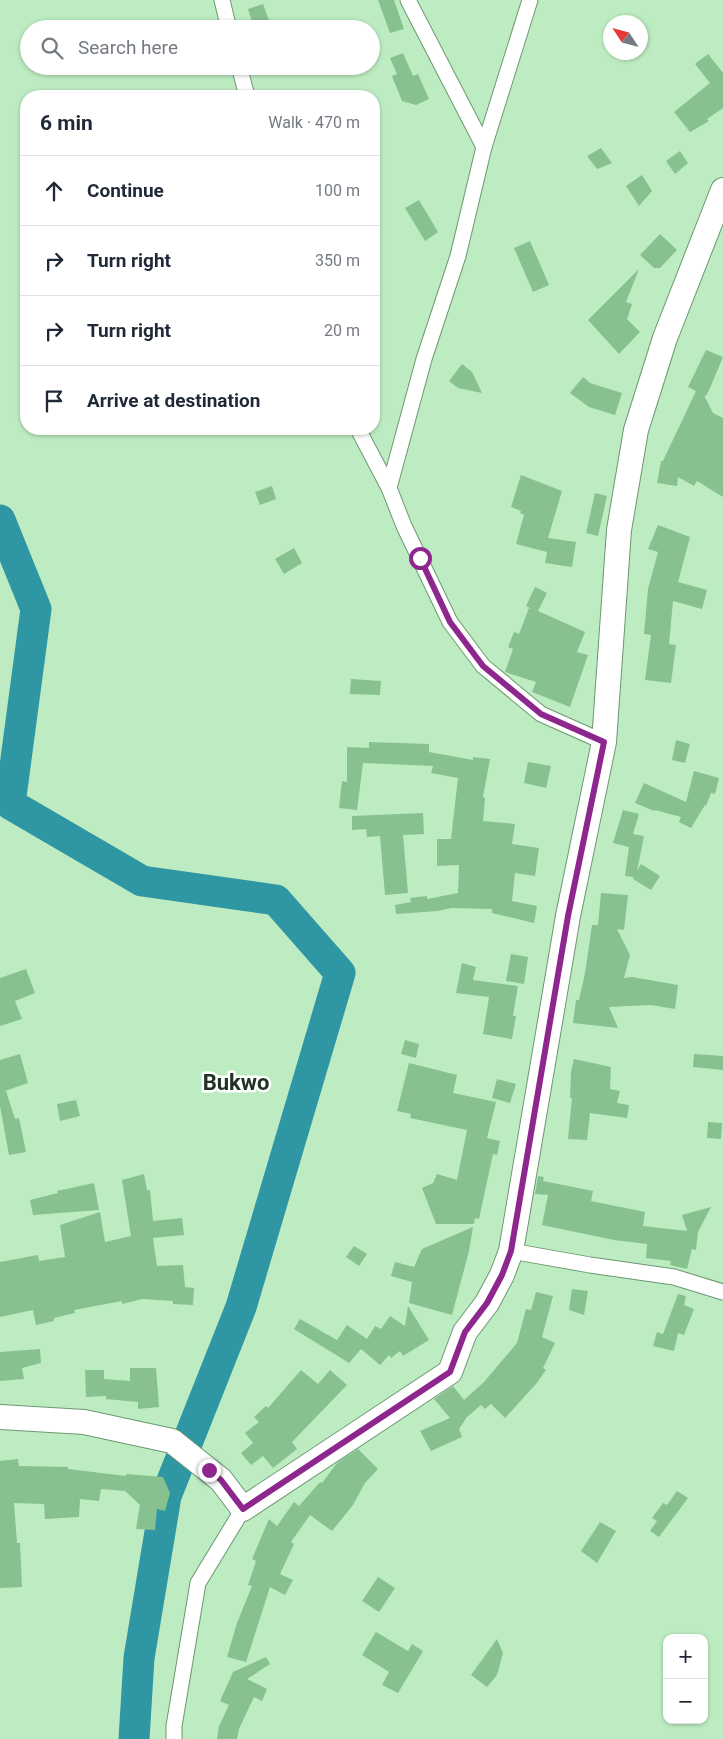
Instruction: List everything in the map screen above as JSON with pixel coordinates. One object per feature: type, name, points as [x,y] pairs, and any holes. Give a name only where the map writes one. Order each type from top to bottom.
[{"type":"main road","points":[[0,1417],[84,1422],[172,1441],[221,1480],[243,1509],[450,1372],[465,1332],[487,1303],[502,1275],[511,1251],[568,916],[604,742],[619,530],[636,430],[664,338],[723,190]]},
{"type":"street","points":[[222,0],[227,20]]},
{"type":"street","points":[[408,0],[484,147]]},
{"type":"street","points":[[390,488],[424,359],[458,256],[484,147],[530,0]]},
{"type":"street","points":[[241,75],[245,90]]},
{"type":"street","points":[[361,435],[390,488],[404,526],[450,622],[483,666],[541,714],[604,742]]},
{"type":"street","points":[[511,1251],[674,1277],[723,1292]]},
{"type":"street","points":[[174,1739],[174,1726],[198,1583],[243,1509]]},
{"type":"building","points":[[378,0],[394,0],[404,29],[390,33]]},
{"type":"building","points":[[263,4],[269,20],[251,20],[248,9]]},
{"type":"building","points":[[403,53],[413,76],[418,74],[429,99],[416,105],[402,101],[392,76],[397,74],[390,58]]},
{"type":"building","points":[[708,54],[723,73],[723,108],[707,119],[709,121],[690,132],[674,112],[710,83],[695,64]]},
{"type":"building","points":[[601,148],[612,163],[597,169],[587,156]]},
{"type":"building","points":[[680,151],[688,163],[675,174],[666,161]]},
{"type":"building","points":[[642,175],[652,191],[639,206],[626,186]]},
{"type":"building","points":[[419,200],[438,232],[425,241],[405,208]]},
{"type":"building","points":[[660,234],[677,250],[660,268],[654,268],[640,255]]},
{"type":"building","points":[[530,241],[549,285],[533,292],[514,248]]},
{"type":"building","points":[[639,269],[626,302],[632,304],[627,319],[640,332],[619,354],[588,320]]},
{"type":"building","points":[[706,350],[723,357],[706,396],[704,395],[713,413],[723,418],[723,497],[697,481],[694,486],[678,477],[677,486],[657,483],[661,461],[663,461],[696,391],[688,387]]},
{"type":"building","points":[[462,364],[472,372],[482,393],[458,388],[449,381]]},
{"type":"building","points":[[583,377],[590,383],[622,393],[615,415],[589,407],[570,393]]},
{"type":"building","points":[[521,475],[562,491],[548,538],[576,542],[572,567],[545,563],[547,552],[516,544],[524,515],[520,513],[521,511],[511,507]]},
{"type":"building","points":[[272,486],[276,499],[260,505],[255,492]]},
{"type":"building","points":[[595,493],[607,496],[598,536],[586,533]]},
{"type":"building","points":[[658,525],[690,537],[678,582],[707,590],[702,609],[673,601],[669,644],[676,645],[671,683],[645,680],[651,635],[644,634],[648,589],[658,552],[648,549]]},
{"type":"building","points":[[294,548],[302,563],[284,574],[275,559]]},
{"type":"building","points":[[535,587],[547,593],[538,611],[585,632],[577,652],[588,655],[570,707],[532,692],[536,682],[505,672],[513,649],[508,647],[514,632],[519,634],[529,608],[534,610],[526,606]]},
{"type":"building","points":[[351,679],[381,681],[380,695],[350,694]]},
{"type":"building","points":[[676,740],[690,744],[685,763],[672,760]]},
{"type":"building","points":[[369,742],[429,744],[429,752],[473,760],[473,757],[490,759],[483,797],[485,798],[483,821],[515,824],[512,844],[539,848],[535,876],[515,873],[512,901],[537,906],[534,923],[492,913],[492,909],[451,908],[438,911],[396,914],[395,905],[411,902],[410,898],[427,896],[427,899],[458,893],[459,865],[437,866],[437,839],[451,839],[458,778],[431,773],[433,766],[363,763],[357,810],[339,808],[342,781],[347,782],[347,747],[369,748]]},
{"type":"building","points":[[528,762],[551,766],[546,788],[524,783]]},
{"type":"building","points":[[694,771],[719,778],[715,794],[711,793],[706,806],[691,828],[679,822],[681,817],[654,811],[635,803],[644,783],[686,802]]},
{"type":"building","points":[[623,810],[639,814],[633,834],[644,836],[637,871],[641,864],[660,876],[651,890],[633,879],[634,877],[625,876],[629,847],[613,843]]},
{"type":"building","points":[[423,813],[424,834],[403,835],[408,893],[385,895],[380,836],[367,837],[366,829],[352,830],[352,816]]},
{"type":"building","points":[[601,893],[628,895],[624,930],[617,929],[630,955],[624,978],[632,977],[678,985],[675,1009],[651,1005],[609,1007],[618,1028],[573,1023],[576,1000],[579,1000],[585,973],[592,925],[598,925]]},
{"type":"building","points":[[511,954],[528,957],[524,984],[506,981]]},
{"type":"building","points":[[462,963],[476,967],[473,980],[518,986],[513,1016],[516,1016],[512,1039],[483,1034],[489,997],[456,993]]},
{"type":"building","points":[[26,969],[35,993],[15,1001],[22,1019],[0,1026],[0,978]]},
{"type":"building","points":[[405,1040],[419,1044],[416,1058],[401,1054]]},
{"type":"building","points":[[20,1054],[28,1083],[2,1092],[6,1091],[15,1119],[19,1118],[26,1152],[9,1155],[0,1106],[0,1060]]},
{"type":"building","points":[[694,1054],[723,1056],[723,1070],[693,1067]]},
{"type":"building","points":[[574,1059],[611,1067],[610,1089],[620,1091],[617,1103],[629,1105],[627,1118],[590,1113],[587,1140],[568,1139],[572,1098],[570,1098],[571,1072]]},
{"type":"building","points":[[409,1063],[457,1075],[453,1093],[496,1102],[487,1138],[500,1141],[497,1155],[493,1154],[479,1219],[475,1218],[474,1224],[436,1224],[422,1188],[433,1183],[437,1174],[457,1180],[467,1130],[410,1118],[411,1114],[397,1111]]},
{"type":"building","points":[[497,1079],[516,1084],[510,1103],[492,1098]]},
{"type":"building","points":[[76,1100],[80,1116],[60,1121],[57,1104]]},
{"type":"building","points":[[708,1122],[722,1123],[721,1139],[707,1138]]},
{"type":"building","points":[[144,1174],[147,1190],[150,1190],[153,1221],[182,1218],[184,1235],[153,1238],[157,1266],[183,1265],[185,1287],[194,1288],[193,1305],[173,1304],[173,1301],[142,1299],[122,1304],[122,1301],[74,1310],[75,1313],[36,1325],[33,1310],[0,1317],[0,1262],[38,1255],[39,1261],[65,1257],[60,1225],[100,1212],[105,1242],[131,1236],[122,1180]]},
{"type":"building","points":[[538,1176],[544,1177],[543,1181],[593,1191],[591,1201],[645,1212],[643,1226],[687,1231],[682,1215],[711,1207],[698,1232],[696,1250],[692,1249],[687,1269],[670,1265],[671,1261],[646,1258],[647,1244],[614,1240],[542,1225],[548,1195],[535,1194]]},
{"type":"building","points":[[94,1183],[99,1210],[33,1215],[30,1200],[58,1193],[57,1191]]},
{"type":"building","points":[[473,1227],[469,1251],[452,1315],[409,1303],[412,1282],[391,1276],[395,1262],[414,1267],[422,1249]]},
{"type":"building","points":[[354,1246],[367,1254],[359,1266],[346,1257]]},
{"type":"building","points":[[572,1289],[588,1291],[584,1315],[569,1310]]},
{"type":"building","points":[[536,1292],[553,1296],[542,1337],[555,1343],[543,1368],[546,1370],[505,1418],[491,1404],[485,1409],[481,1405],[467,1417],[459,1429],[462,1437],[431,1451],[420,1431],[450,1418],[434,1399],[453,1386],[464,1400],[484,1382],[517,1343],[526,1309],[531,1310]]},
{"type":"building","points":[[678,1294],[686,1296],[684,1305],[694,1309],[684,1335],[678,1333],[674,1351],[653,1346],[657,1332],[663,1334]]},
{"type":"building","points":[[408,1306],[429,1340],[403,1356],[400,1351],[391,1358],[389,1355],[380,1365],[361,1349],[349,1363],[294,1329],[300,1319],[337,1340],[347,1325],[367,1339],[375,1326],[381,1329],[390,1316],[405,1326]]},
{"type":"building","points":[[40,1349],[41,1363],[22,1368],[24,1379],[0,1381],[0,1352]]},
{"type":"building","points":[[130,1368],[156,1368],[159,1407],[138,1409],[138,1402],[106,1399],[106,1396],[86,1397],[85,1370],[104,1370],[104,1379],[130,1381]]},
{"type":"building","points":[[301,1370],[318,1384],[330,1370],[347,1385],[292,1442],[297,1449],[273,1468],[263,1456],[251,1465],[241,1453],[253,1443],[245,1433],[259,1422],[254,1417],[266,1406],[268,1408]]},
{"type":"building","points":[[358,1449],[378,1469],[365,1483],[353,1505],[332,1531],[310,1515],[291,1542],[294,1544],[280,1574],[293,1580],[285,1595],[270,1587],[246,1662],[227,1657],[237,1623],[252,1586],[248,1585],[256,1561],[252,1559],[269,1519],[277,1526],[294,1502],[299,1506],[320,1482],[322,1483],[337,1463]]},
{"type":"building","points":[[18,1459],[19,1466],[68,1467],[68,1469],[126,1476],[126,1474],[163,1477],[170,1493],[165,1511],[157,1509],[155,1530],[136,1529],[140,1505],[125,1491],[101,1489],[99,1501],[80,1499],[79,1517],[45,1519],[44,1504],[14,1503],[17,1543],[20,1543],[22,1587],[0,1588],[0,1461]]},
{"type":"building","points":[[677,1491],[688,1498],[659,1537],[650,1531],[657,1521],[652,1518],[663,1503],[667,1505]]},
{"type":"building","points":[[600,1522],[616,1531],[597,1563],[581,1551]]},
{"type":"building","points":[[378,1577],[395,1588],[379,1612],[362,1601]]},
{"type":"building","points":[[376,1632],[408,1651],[412,1644],[423,1651],[398,1693],[382,1685],[389,1672],[362,1655]]},
{"type":"building","points":[[497,1639],[503,1653],[497,1675],[487,1687],[471,1675]]},
{"type":"building","points":[[266,1657],[270,1664],[247,1679],[267,1689],[262,1701],[254,1697],[239,1729],[237,1739],[217,1739],[219,1726],[229,1705],[220,1701],[233,1672]]},
{"type":"waterway","points":[[0,520],[36,609],[10,804],[142,881],[276,900],[340,973],[241,1307],[166,1496],[139,1658],[134,1739]]},
{"type":"district","name":"Bukwo","points":[[236,1082]]},
{"type":"route","points":[[209,1470],[221,1480],[243,1509],[414,1394],[450,1372],[465,1332],[487,1303],[502,1275],[511,1251],[568,916],[604,742],[570,725],[541,714],[483,666],[450,622],[420,558]]}]
